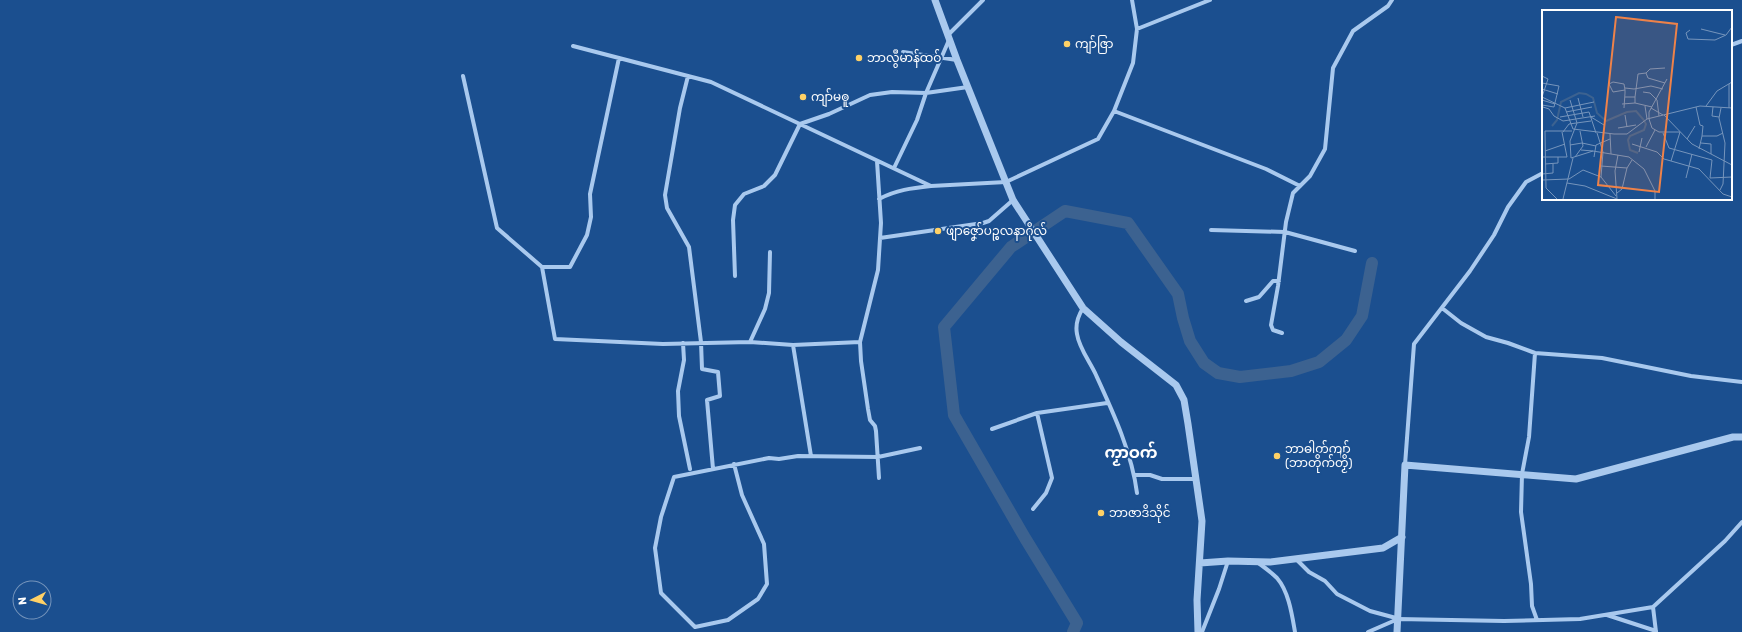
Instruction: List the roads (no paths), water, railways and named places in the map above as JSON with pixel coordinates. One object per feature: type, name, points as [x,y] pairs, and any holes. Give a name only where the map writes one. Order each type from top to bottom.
[{"type":"street","points":[[935,0],[957,60],[1013,200],[1083,308],[1121,342],[1176,385],[1184,400],[1197,479],[1202,521],[1197,600],[1198,632]]},
{"type":"street","points":[[894,168],[917,120],[926,93],[949,38],[983,0]]},
{"type":"street","points":[[879,199],[897,191],[931,186],[1006,182],[1098,139],[1114,111],[1133,63],[1137,29],[1132,0]]},
{"type":"street","points":[[1137,29],[1210,0]]},
{"type":"street","points":[[1282,333],[1273,330],[1271,325],[1279,281],[1285,232],[1294,193],[1310,176],[1325,149],[1333,68],[1353,31],[1388,6],[1392,0]]},
{"type":"street","points":[[1732,45],[1742,41]]},
{"type":"street","points":[[573,46],[711,82],[931,186]]},
{"type":"street","points":[[903,52],[957,60]]},
{"type":"street","points":[[542,267],[570,267],[587,235],[591,217],[590,194],[619,58]]},
{"type":"street","points":[[463,76],[497,228],[542,267],[555,339],[663,344],[750,342],[793,345],[860,342]]},
{"type":"street","points":[[688,76],[680,108],[665,195],[667,208],[689,247],[701,342],[702,369],[718,372],[720,396],[707,400],[713,469]]},
{"type":"street","points":[[734,276],[735,205],[744,194],[764,186],[775,175],[800,124],[829,114],[870,94],[892,92],[926,93],[968,87]]},
{"type":"street","points":[[1114,111],[1266,169],[1300,186]]},
{"type":"street","points":[[877,161],[880,238],[878,270],[860,342],[863,382],[870,420],[875,426],[876,431],[879,478]]},
{"type":"street","points":[[1397,632],[1414,344],[1470,271],[1494,235],[1508,206],[1526,182],[1542,174]]},
{"type":"street","points":[[880,238],[983,223],[989,221],[1013,200]]},
{"type":"street","points":[[1211,230],[1285,232],[1355,250]]},
{"type":"street","points":[[750,342],[765,309],[769,293],[770,252]]},
{"type":"street","points":[[1246,300],[1259,297],[1273,281],[1279,281]]},
{"type":"street","points":[[1083,308],[1078,316],[1076,325],[1078,342],[1091,365],[1121,435],[1135,475],[1137,493]]},
{"type":"street","points":[[1442,308],[1461,323],[1486,337],[1535,353],[1602,358],[1691,376],[1742,382]]},
{"type":"street","points":[[683,343],[684,360],[678,391],[679,416],[690,469]]},
{"type":"street","points":[[793,345],[811,456]]},
{"type":"street","points":[[1535,353],[1529,437],[1522,474],[1520,512],[1531,584],[1532,606],[1537,620]]},
{"type":"street","points":[[992,429],[1037,413],[1107,403]]},
{"type":"street","points":[[1034,509],[1046,493],[1052,478],[1037,413]]},
{"type":"street","points":[[1406,465],[1576,479],[1733,437],[1742,437]]},
{"type":"street","points":[[734,464],[742,495],[764,544],[767,584],[758,599],[728,620],[695,627],[661,593],[656,548],[661,517],[674,477],[734,464],[769,458],[811,456],[878,457],[920,448]]},
{"type":"street","points":[[1135,475],[1150,475],[1162,479],[1197,479]]},
{"type":"street","points":[[1295,558],[1310,572],[1325,581],[1337,594],[1370,611],[1398,619],[1580,619],[1653,607],[1725,542],[1742,522]]},
{"type":"street","points":[[1200,563],[1228,561],[1270,562],[1383,548],[1402,537]]},
{"type":"street","points":[[1202,632],[1228,561]]},
{"type":"street","points":[[1255,561],[1278,579],[1290,606],[1295,632]]},
{"type":"street","points":[[1606,615],[1656,631],[1653,607]]},
{"type":"street","points":[[1368,632],[1398,619]]},
{"type":"waterway","points":[[1073,632],[1077,623],[1025,538],[954,415],[944,327],[1011,247],[1065,211],[1128,223],[1178,294],[1190,341],[1204,363],[1218,373],[1240,377],[1291,371],[1319,362],[1346,340],[1362,316],[1372,263]]},
{"type":"place","name":"ကျာ်ဇြာ","points":[[1067,44]]},
{"type":"place","name":"ဘာလွဳမာန်ထဝ်","points":[[859,58]]},
{"type":"place","name":"ကျာ်မၜူ","points":[[803,97]]},
{"type":"place","name":"ဖျာဇၞော်ပဉ္စလနာဂိုလ်","points":[[938,231]]},
{"type":"place","name":"ဘာဓါတ်ကျာ် (ဘာတိုက်တၟိ)","points":[[1277,456]]},
{"type":"place","name":"ဘာဇာဒိသိုင်","points":[[1101,513]]},
{"type":"district","name":"ကၟာဝက်","points":[[1131,452]]}]
